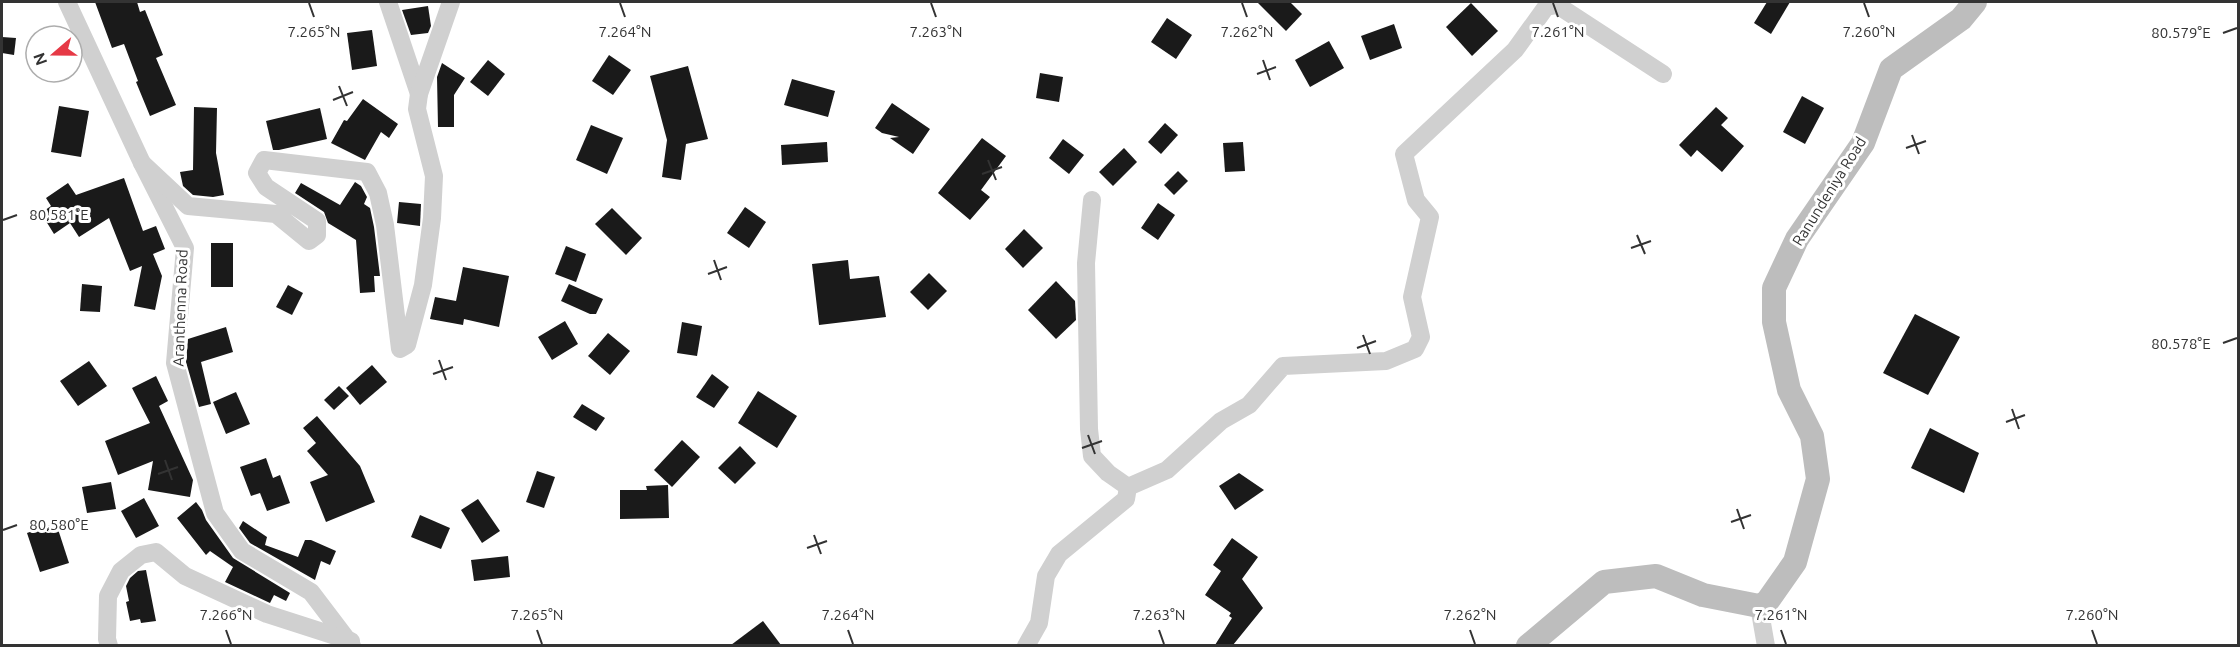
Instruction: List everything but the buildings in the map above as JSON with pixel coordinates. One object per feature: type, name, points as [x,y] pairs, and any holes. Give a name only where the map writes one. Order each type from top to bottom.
[{"type":"main road","name":"Ranundeniya Road","points":[[1759,606],[1767,602],[1795,562],[1818,479],[1812,436],[1789,390],[1774,322],[1774,288],[1797,239],[1863,142],[1891,69],[1961,19],[1975,2]]},
{"type":"main road","points":[[1528,645],[1604,582],[1656,576],[1702,596],[1759,606]]},
{"type":"street","name":"Aranthenna Road","points":[[67,2],[142,163],[185,248],[175,363],[215,513],[242,551],[311,592],[352,644]]},
{"type":"street","points":[[388,2],[419,94]]},
{"type":"street","points":[[142,163],[188,206],[276,214],[309,241],[317,235],[317,221],[266,187],[257,173],[264,160],[367,172],[378,193],[385,225],[400,349],[407,345],[423,285],[432,218],[434,176],[417,109],[419,94],[451,2]]},
{"type":"street","points":[[1128,487],[1167,470],[1221,421],[1249,405],[1283,366],[1386,361],[1415,349],[1421,337],[1412,297],[1430,217],[1416,200],[1404,154],[1515,50],[1546,7],[1557,5],[1663,74]]},
{"type":"street","points":[[1092,200],[1086,263],[1089,429],[1092,456],[1108,473],[1128,487]]},
{"type":"street","points":[[1026,645],[1039,623],[1046,576],[1059,554],[1126,499],[1128,487]]},
{"type":"street","points":[[109,645],[107,639],[108,596],[121,571],[141,555],[156,552],[185,576],[257,609],[352,644]]},
{"type":"street","points":[[1759,606],[1766,645]]}]
